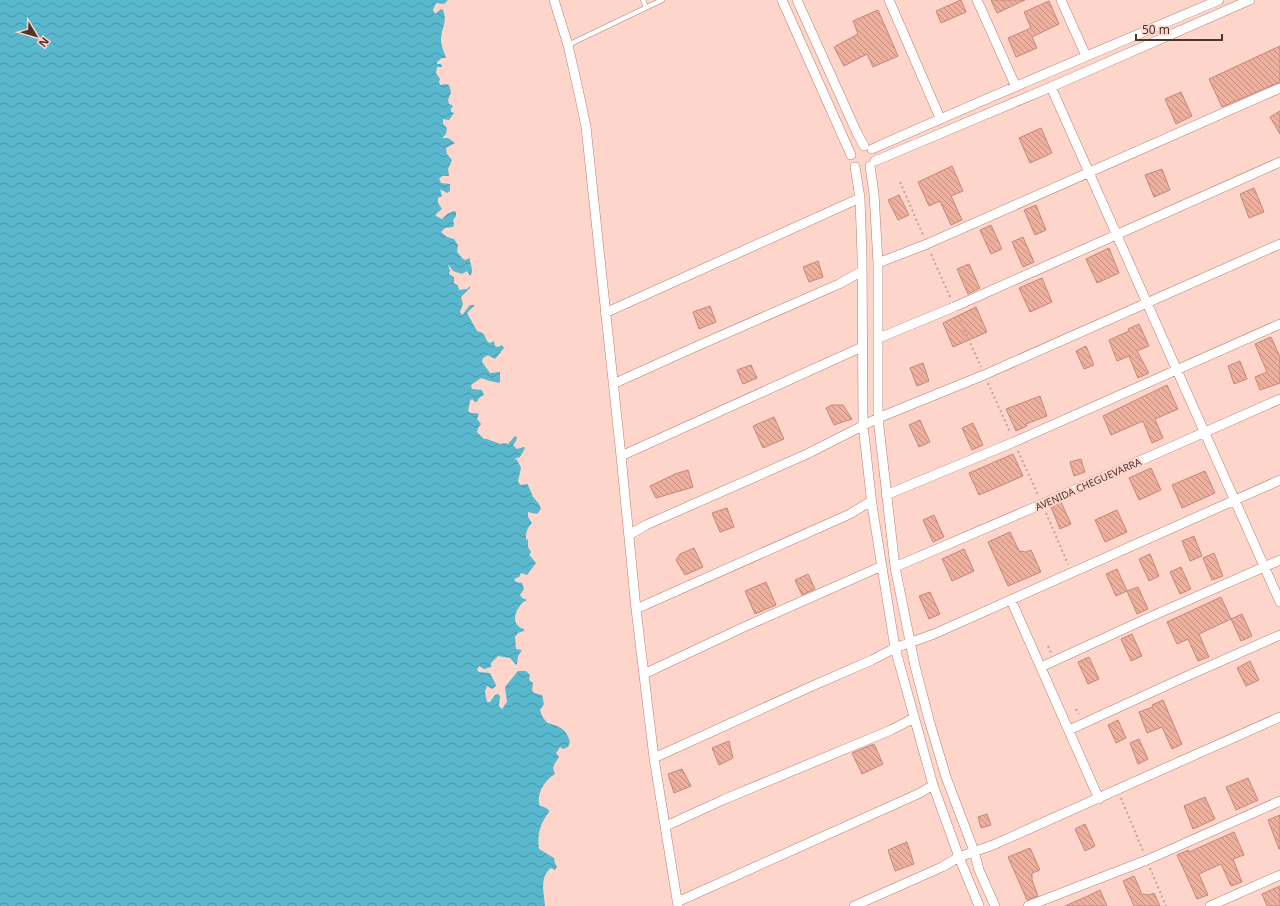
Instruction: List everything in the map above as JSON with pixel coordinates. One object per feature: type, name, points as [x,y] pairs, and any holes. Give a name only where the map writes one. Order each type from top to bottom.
[{"type":"street","points":[[554,0],[568,45],[586,127],[636,610],[654,758],[666,826],[677,904],[920,794],[933,785]]},
{"type":"street","points":[[782,0],[851,155],[852,164],[858,170],[862,171],[866,170],[872,164],[1250,0]]},
{"type":"street","points":[[797,0],[857,133],[875,157],[872,164],[878,263],[878,418],[895,567],[910,642],[929,720],[946,776],[974,851],[979,870],[994,906]]},
{"type":"street","points":[[889,0],[940,118]]},
{"type":"street","points":[[977,0],[1016,87]]},
{"type":"street","points":[[1061,0],[1086,56]]},
{"type":"street","points":[[851,155],[855,148],[868,147],[940,118],[1219,0]]},
{"type":"street","points":[[1051,87],[1146,302],[1178,369],[1204,432],[1280,602]]},
{"type":"street","points":[[878,263],[927,244],[1280,88]]},
{"type":"street","points":[[879,338],[954,307],[1280,162]]},
{"type":"street","points":[[855,167],[860,198],[863,425],[871,501],[895,648],[933,785],[959,857],[979,906]]},
{"type":"street","points":[[606,313],[860,198]]},
{"type":"street","points":[[629,535],[646,525],[807,454],[878,418],[984,375],[1280,244]]},
{"type":"street","points":[[613,384],[838,284],[862,271]]},
{"type":"street","points":[[886,495],[1021,438],[1280,324]]},
{"type":"street","points":[[621,456],[862,346]]},
{"type":"street","name":"AVENIDA CHEGUEVARRA","points":[[895,567],[1280,399]]},
{"type":"street","points":[[654,758],[872,660],[895,648],[934,634],[1280,480]]},
{"type":"street","points":[[636,610],[850,514],[871,501]]},
{"type":"street","points":[[1041,667],[1280,560]]},
{"type":"street","points":[[644,674],[744,627],[882,566]]},
{"type":"street","points":[[1011,600],[1099,799]]},
{"type":"street","points":[[1069,730],[1185,677],[1280,636]]},
{"type":"street","points":[[854,906],[942,867],[959,857],[993,845],[1099,799],[1280,717]]},
{"type":"street","points":[[666,826],[725,799],[891,730],[914,718]]},
{"type":"street","points":[[1028,906],[1146,860],[1280,801]]},
{"type":"street","points":[[1210,906],[1280,875]]},
{"type":"lane","points":[[643,0],[646,7]]},
{"type":"lane","points":[[568,45],[662,0]]},
{"type":"path","points":[[1076,709],[1080,717]]},
{"type":"path","points":[[1117,790],[1166,906]]},
{"type":"water","points":[[0,0],[448,0],[444,4],[436,3],[433,10],[435,14],[441,9],[443,10],[445,18],[441,40],[446,58],[442,58],[437,62],[437,64],[441,64],[442,67],[437,67],[436,73],[440,79],[440,85],[449,85],[451,92],[448,100],[449,104],[453,107],[451,108],[451,112],[454,113],[449,120],[443,119],[443,124],[447,128],[446,134],[442,138],[448,138],[455,143],[446,148],[447,154],[452,160],[448,169],[449,176],[442,176],[439,179],[441,183],[450,184],[450,191],[447,193],[440,189],[442,196],[438,198],[438,203],[442,209],[436,214],[436,216],[442,219],[447,214],[454,211],[456,212],[456,216],[453,220],[453,227],[445,228],[441,232],[447,237],[454,239],[458,245],[457,252],[463,259],[465,260],[470,258],[472,272],[470,276],[467,271],[462,274],[453,271],[448,264],[450,271],[449,274],[454,277],[454,283],[458,286],[459,290],[467,289],[470,286],[470,288],[461,297],[463,304],[460,312],[462,315],[470,305],[475,305],[467,313],[477,331],[484,334],[488,342],[490,343],[494,341],[495,346],[498,347],[502,345],[504,348],[495,359],[488,355],[483,358],[482,362],[490,373],[500,372],[500,381],[499,383],[481,378],[471,385],[472,389],[482,390],[484,395],[479,398],[477,402],[472,399],[470,401],[468,411],[479,414],[477,419],[481,424],[477,432],[484,439],[500,444],[508,444],[515,436],[517,437],[513,445],[517,449],[525,448],[520,457],[514,459],[517,460],[521,468],[518,481],[520,485],[528,485],[533,497],[541,509],[537,514],[528,512],[528,517],[532,523],[527,530],[526,539],[528,540],[528,547],[531,552],[529,555],[536,563],[527,575],[521,573],[519,577],[514,579],[516,582],[522,583],[524,589],[520,595],[522,598],[527,600],[520,606],[515,615],[516,623],[519,627],[524,629],[524,631],[518,633],[515,637],[516,649],[522,650],[518,656],[517,664],[516,665],[510,658],[498,656],[491,663],[491,667],[484,669],[479,666],[477,670],[479,672],[490,673],[496,685],[492,689],[487,686],[485,692],[487,702],[490,702],[495,695],[498,694],[500,696],[499,706],[502,709],[507,702],[505,687],[518,671],[526,671],[530,675],[529,680],[533,683],[532,690],[534,693],[542,695],[544,704],[540,710],[542,716],[547,723],[562,728],[570,742],[568,747],[563,749],[560,747],[556,753],[559,757],[553,768],[555,774],[551,776],[542,788],[539,797],[540,806],[549,810],[549,812],[540,829],[538,839],[539,849],[554,858],[557,867],[555,870],[551,868],[545,876],[543,886],[545,906],[0,906]]},
{"type":"building","points":[[961,0],[966,12],[941,23],[936,11]]},
{"type":"building","points":[[991,0],[1025,0],[997,13]]},
{"type":"building","points":[[1049,1],[1059,24],[1032,37],[1037,48],[1016,57],[1008,38],[1031,28],[1024,12]]},
{"type":"building","points":[[878,10],[898,56],[873,67],[867,54],[844,66],[834,47],[858,34],[853,21]]},
{"type":"building","points":[[1280,46],[1280,82],[1222,107],[1209,79]]},
{"type":"building","points":[[1181,92],[1192,116],[1176,124],[1165,99]]},
{"type":"building","points":[[1280,111],[1280,134],[1270,117]]},
{"type":"building","points":[[1041,128],[1052,153],[1030,163],[1019,138]]},
{"type":"building","points":[[952,166],[963,191],[951,196],[962,220],[951,225],[940,201],[929,206],[918,182]]},
{"type":"building","points":[[1162,169],[1170,190],[1154,197],[1145,175]]},
{"type":"building","points":[[1254,188],[1264,212],[1249,218],[1240,194]]},
{"type":"building","points":[[899,195],[909,215],[898,220],[888,200]]},
{"type":"building","points":[[1036,205],[1046,230],[1035,235],[1024,210]]},
{"type":"building","points":[[991,225],[1002,249],[991,254],[980,230]]},
{"type":"building","points":[[1023,237],[1034,262],[1023,267],[1012,242]]},
{"type":"building","points":[[1109,248],[1119,273],[1097,283],[1086,259]]},
{"type":"building","points":[[818,261],[823,277],[809,282],[803,267]]},
{"type":"building","points":[[969,264],[980,288],[968,294],[957,269]]},
{"type":"building","points":[[1042,278],[1052,302],[1030,312],[1019,288]]},
{"type":"building","points":[[710,306],[716,322],[699,329],[693,312]]},
{"type":"building","points":[[976,307],[987,332],[953,347],[943,323]]},
{"type":"building","points":[[1139,324],[1149,346],[1137,351],[1149,373],[1138,378],[1129,356],[1117,361],[1109,340],[1129,331],[1128,329]]},
{"type":"building","points":[[1271,337],[1280,357],[1280,383],[1260,390],[1255,377],[1267,372],[1255,344]]},
{"type":"building","points":[[1086,346],[1094,365],[1084,369],[1076,351]]},
{"type":"building","points":[[1240,361],[1247,379],[1234,384],[1228,366]]},
{"type":"building","points":[[923,363],[929,381],[917,386],[910,368]]},
{"type":"building","points":[[751,365],[757,378],[743,384],[737,370]]},
{"type":"building","points":[[1167,385],[1178,409],[1155,419],[1163,438],[1152,443],[1143,421],[1111,435],[1103,416]]},
{"type":"building","points":[[1040,396],[1047,416],[1026,424],[1027,426],[1016,431],[1006,409]]},
{"type":"building","points":[[832,405],[843,405],[852,419],[834,425],[826,408]]},
{"type":"building","points":[[774,417],[784,439],[763,448],[753,426]]},
{"type":"building","points":[[920,420],[930,442],[919,447],[909,425]]},
{"type":"building","points":[[973,423],[983,445],[972,450],[962,428]]},
{"type":"building","points":[[1013,454],[1023,476],[979,495],[969,473]]},
{"type":"building","points":[[1081,459],[1085,472],[1074,476],[1070,462]]},
{"type":"building","points":[[1151,468],[1161,490],[1139,500],[1129,478]]},
{"type":"building","points":[[688,470],[693,487],[656,498],[650,486],[675,474]]},
{"type":"building","points":[[1205,471],[1215,493],[1182,508],[1172,485]]},
{"type":"building","points":[[1061,502],[1071,524],[1060,529],[1051,507]]},
{"type":"building","points":[[727,508],[734,527],[720,532],[712,513]]},
{"type":"building","points":[[1117,510],[1127,532],[1105,542],[1095,520]]},
{"type":"building","points":[[934,515],[944,537],[933,542],[923,520]]},
{"type":"building","points":[[1010,532],[1019,551],[1026,552],[1031,550],[1041,572],[1008,586],[988,542]]},
{"type":"building","points":[[1194,536],[1202,556],[1190,561],[1182,541]]},
{"type":"building","points":[[694,548],[703,567],[685,575],[676,560],[680,554]]},
{"type":"building","points":[[964,549],[974,571],[952,581],[942,559]]},
{"type":"building","points":[[1214,553],[1223,576],[1212,580],[1203,558]]},
{"type":"building","points":[[1150,554],[1159,576],[1149,581],[1139,559]]},
{"type":"building","points":[[1181,567],[1191,589],[1180,594],[1170,572]]},
{"type":"building","points":[[1117,569],[1127,591],[1116,596],[1106,574]]},
{"type":"building","points":[[808,574],[815,589],[802,595],[795,580]]},
{"type":"building","points":[[766,582],[776,605],[755,614],[745,591]]},
{"type":"building","points":[[1138,587],[1148,609],[1137,614],[1127,591]]},
{"type":"building","points":[[930,592],[940,614],[929,619],[919,596]]},
{"type":"building","points":[[1221,597],[1231,619],[1199,634],[1209,657],[1198,661],[1188,639],[1177,644],[1167,622]]},
{"type":"building","points":[[1242,614],[1252,636],[1241,641],[1231,619]]},
{"type":"building","points":[[1132,634],[1142,656],[1131,661],[1121,639]]},
{"type":"building","points":[[1089,657],[1099,679],[1088,684],[1078,662]]},
{"type":"building","points":[[1250,661],[1259,680],[1246,686],[1237,668]]},
{"type":"building","points":[[1163,700],[1182,744],[1172,749],[1162,727],[1147,733],[1139,712],[1153,707],[1152,705]]},
{"type":"building","points":[[1118,720],[1126,738],[1116,743],[1108,725]]},
{"type":"building","points":[[1139,739],[1148,759],[1138,764],[1130,743]]},
{"type":"building","points":[[729,741],[733,758],[719,765],[712,748]]},
{"type":"building","points":[[874,744],[883,764],[862,774],[852,753]]},
{"type":"building","points":[[682,769],[691,786],[674,793],[668,774]]},
{"type":"building","points":[[1248,778],[1258,800],[1236,810],[1226,787]]},
{"type":"building","points":[[1205,797],[1215,819],[1193,829],[1184,806]]},
{"type":"building","points":[[987,814],[991,825],[981,828],[978,817]]},
{"type":"building","points":[[1280,815],[1280,849],[1279,849],[1268,820]]},
{"type":"building","points":[[1085,824],[1095,846],[1085,851],[1075,829]]},
{"type":"building","points":[[1234,832],[1244,855],[1233,859],[1242,882],[1231,886],[1221,864],[1199,874],[1208,895],[1197,899],[1177,855],[1188,850],[1189,852]]},
{"type":"building","points":[[907,842],[914,864],[895,871],[888,850]]},
{"type":"building","points":[[1030,848],[1040,870],[1032,873],[1032,880],[1038,896],[1027,900],[1008,857]]},
{"type":"building","points":[[1134,876],[1142,894],[1149,895],[1154,893],[1160,906],[1134,906],[1123,881]]},
{"type":"building","points":[[1280,886],[1280,906],[1267,906],[1262,894]]},
{"type":"building","points":[[1100,890],[1107,906],[1065,906],[1090,895]]}]
